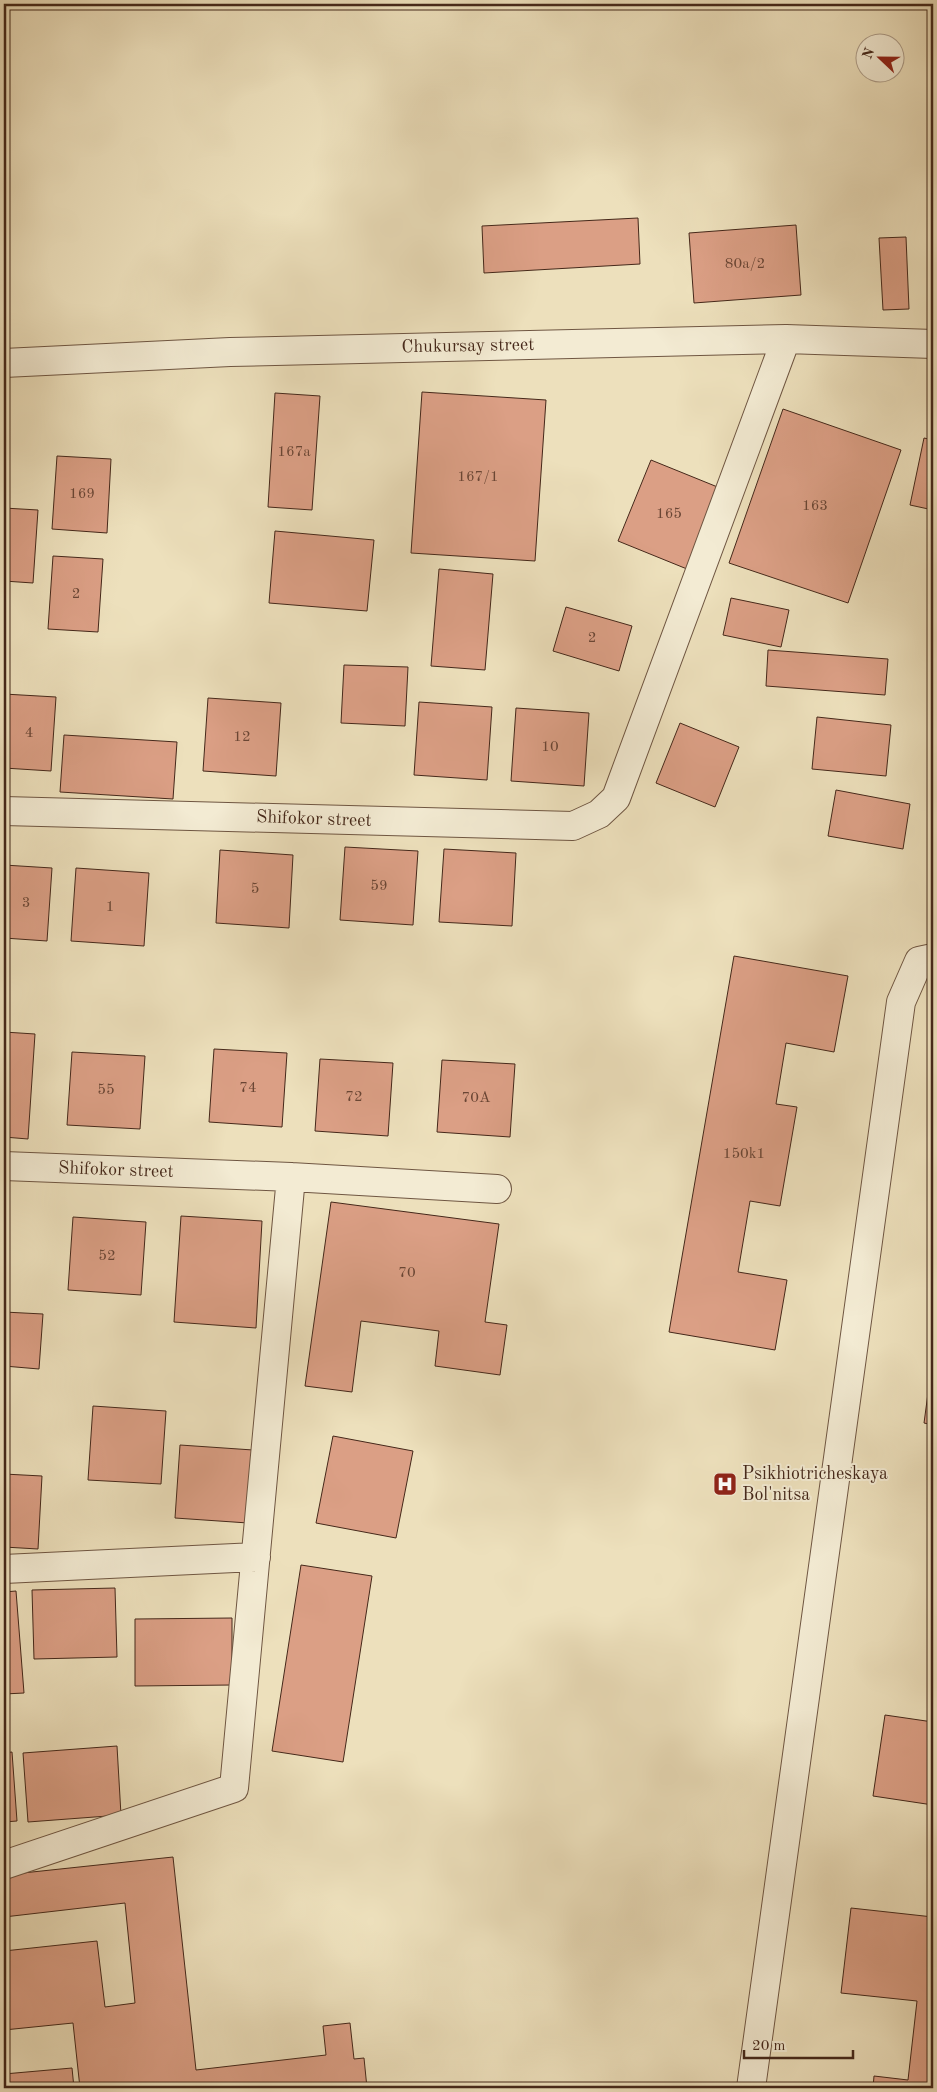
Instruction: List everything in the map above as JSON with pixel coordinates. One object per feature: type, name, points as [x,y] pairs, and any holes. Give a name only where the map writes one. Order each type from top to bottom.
[{"type":"street","name":"Chukursay street","points":[[4,363],[230,352],[786,339],[933,344]]},
{"type":"street","points":[[4,811],[573,826],[599,814],[616,798],[786,339]]},
{"type":"street","points":[[751,2088],[901,1002],[919,962],[933,958]]},
{"type":"street","name":"Shifokor street","points":[[4,1166],[291,1177],[497,1189]]},
{"type":"street","points":[[4,1865],[234,1788],[291,1177]]},
{"type":"street","points":[[4,1569],[256,1557]]},
{"type":"building","points":[[638,218],[640,264],[484,273],[482,226]]},
{"type":"building","points":[[796,225],[801,295],[694,303],[689,233]]},
{"type":"building","points":[[906,237],[909,309],[883,310],[879,238]]},
{"type":"building","points":[[422,392],[546,400],[535,561],[411,553]]},
{"type":"building","points":[[275,393],[320,396],[312,510],[268,507]]},
{"type":"building","points":[[783,409],[901,450],[848,603],[729,563]]},
{"type":"building","points":[[924,438],[933,440],[933,510],[910,505]]},
{"type":"building","points":[[57,456],[111,459],[107,533],[52,529]]},
{"type":"building","points":[[651,460],[720,488],[687,569],[618,541]]},
{"type":"building","points":[[4,508],[38,510],[33,583],[4,581]]},
{"type":"building","points":[[275,531],[374,540],[367,611],[269,603]]},
{"type":"building","points":[[53,556],[103,559],[98,632],[48,629]]},
{"type":"building","points":[[439,569],[493,574],[485,670],[431,666]]},
{"type":"building","points":[[731,598],[789,610],[781,647],[723,635]]},
{"type":"building","points":[[566,607],[632,626],[619,671],[553,651]]},
{"type":"building","points":[[768,650],[888,659],[885,695],[766,686]]},
{"type":"building","points":[[344,665],[408,667],[405,726],[341,723]]},
{"type":"building","points":[[4,694],[56,697],[51,771],[4,768]]},
{"type":"building","points":[[208,698],[281,703],[276,776],[203,771]]},
{"type":"building","points":[[419,702],[492,707],[487,780],[414,775]]},
{"type":"building","points":[[516,708],[589,713],[584,786],[511,781]]},
{"type":"building","points":[[817,717],[891,725],[886,776],[812,769]]},
{"type":"building","points":[[680,723],[739,747],[715,807],[656,783]]},
{"type":"building","points":[[64,735],[177,742],[173,799],[60,792]]},
{"type":"building","points":[[836,790],[910,804],[903,849],[828,836]]},
{"type":"building","points":[[345,847],[418,851],[413,925],[340,920]]},
{"type":"building","points":[[444,849],[516,853],[512,926],[439,922]]},
{"type":"building","points":[[220,850],[293,855],[289,928],[216,923]]},
{"type":"building","points":[[4,865],[52,868],[47,941],[4,938]]},
{"type":"building","points":[[76,868],[149,873],[144,946],[71,941]]},
{"type":"building","points":[[734,956],[848,976],[834,1052],[786,1043],[776,1104],[797,1107],[780,1206],[750,1201],[738,1272],[787,1280],[775,1350],[669,1332]]},
{"type":"building","points":[[4,1032],[35,1034],[28,1139],[4,1137]]},
{"type":"building","points":[[214,1049],[287,1053],[282,1127],[209,1122]]},
{"type":"building","points":[[72,1052],[145,1056],[140,1129],[67,1125]]},
{"type":"building","points":[[320,1059],[393,1063],[388,1136],[315,1131]]},
{"type":"building","points":[[442,1060],[515,1064],[510,1137],[437,1132]]},
{"type":"building","points":[[331,1202],[499,1224],[485,1322],[507,1325],[500,1375],[435,1366],[439,1331],[361,1321],[352,1392],[305,1386]]},
{"type":"building","points":[[181,1216],[262,1221],[256,1328],[174,1322]]},
{"type":"building","points":[[73,1217],[146,1222],[141,1295],[68,1290]]},
{"type":"building","points":[[4,1312],[43,1314],[39,1369],[4,1366]]},
{"type":"building","points":[[933,1356],[933,1425],[924,1423]]},
{"type":"building","points":[[93,1406],[166,1411],[161,1484],[88,1480]]},
{"type":"building","points":[[333,1436],[413,1451],[396,1538],[316,1523]]},
{"type":"building","points":[[180,1445],[253,1450],[248,1523],[175,1518]]},
{"type":"building","points":[[4,1474],[42,1476],[38,1549],[4,1547]]},
{"type":"building","points":[[301,1565],[372,1576],[343,1762],[272,1751]]},
{"type":"building","points":[[115,1588],[117,1657],[34,1659],[32,1590]]},
{"type":"building","points":[[16,1591],[24,1693],[4,1694],[4,1592]]},
{"type":"building","points":[[232,1618],[232,1685],[135,1686],[135,1619]]},
{"type":"building","points":[[885,1715],[933,1722],[933,1805],[873,1796]]},
{"type":"building","points":[[117,1746],[121,1815],[28,1822],[23,1753]]},
{"type":"building","points":[[12,1752],[17,1821],[4,1822],[4,1753]]},
{"type":"building","points":[[173,1857],[196,2070],[326,2055],[323,2026],[350,2023],[354,2059],[364,2058],[367,2088],[80,2088],[73,2023],[4,2030],[4,1951],[97,1941],[105,2007],[135,2003],[125,1903],[4,1917],[4,1875]]},
{"type":"building","points":[[851,1908],[933,1917],[933,2088],[873,2088],[874,2076],[908,2080],[917,2001],[841,1993]]},
{"type":"building","points":[[72,2068],[74,2088],[4,2088],[4,2074]]},
{"type":"place","name":"Psikhiotricheskaya Bol'nitsa","points":[[725,1484]]}]
